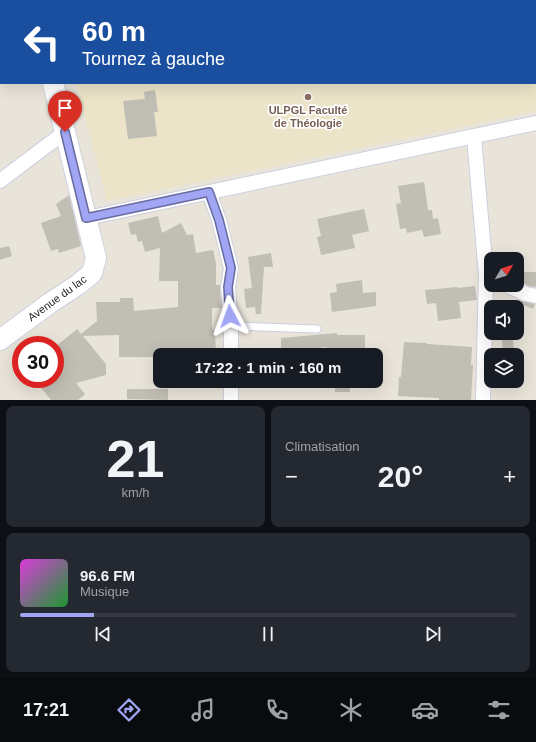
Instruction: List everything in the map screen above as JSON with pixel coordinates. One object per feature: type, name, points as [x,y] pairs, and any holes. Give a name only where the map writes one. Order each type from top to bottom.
[{"type":"main road","name":"Avenue du lac","points":[[0,340],[50,303],[79,284],[92,273],[96,258],[53,84]]},
{"type":"street","points":[[86,218],[536,123]]},
{"type":"street","points":[[0,181],[65,132]]},
{"type":"street","points":[[474,137],[486,252]]},
{"type":"street","points":[[209,192],[219,220],[231,268],[228,287],[231,348]]},
{"type":"street","points":[[483,400],[487,292]]},
{"type":"street","points":[[522,292],[536,296]]},
{"type":"street","points":[[231,388],[231,400]]},
{"type":"lane","points":[[231,326],[317,329]]},
{"type":"shaded area","name":"ULPGL Faculté de Théologie","points":[[76,84],[536,84],[536,111],[107,201]]},
{"type":"building","points":[[155,90],[158,112],[154,112],[157,136],[128,139],[123,101],[145,99],[144,92]]},
{"type":"building","points":[[424,182],[428,210],[432,210],[433,219],[438,218],[441,234],[424,237],[422,230],[407,233],[406,228],[400,229],[396,204],[401,203],[398,186]]},
{"type":"building","points":[[69,195],[81,246],[59,253],[58,249],[51,251],[41,223],[61,216],[56,204]]},
{"type":"building","points":[[364,209],[369,231],[352,235],[355,248],[321,255],[317,237],[321,236],[317,219]]},
{"type":"building","points":[[158,216],[162,233],[181,223],[187,235],[193,234],[196,253],[213,250],[216,263],[216,285],[220,285],[221,308],[212,308],[212,330],[215,330],[216,348],[153,348],[153,357],[119,357],[119,335],[83,336],[106,364],[106,375],[76,383],[85,394],[78,400],[51,400],[41,388],[64,388],[64,340],[77,329],[81,334],[97,321],[96,302],[120,302],[120,298],[133,298],[134,311],[178,307],[178,281],[159,281],[160,248],[145,252],[142,241],[138,242],[136,234],[131,235],[128,223]]},
{"type":"building","points":[[9,246],[12,256],[0,260],[0,248]]},
{"type":"building","points":[[271,253],[273,267],[264,267],[261,314],[256,314],[255,307],[246,308],[244,289],[252,288],[248,257]]},
{"type":"building","points":[[524,272],[536,272],[536,287],[524,284]]},
{"type":"building","points":[[362,280],[363,293],[376,292],[376,306],[332,312],[330,293],[337,292],[336,284]]},
{"type":"building","points":[[475,286],[477,300],[459,302],[461,318],[438,321],[436,303],[427,304],[425,290]]},
{"type":"building","points":[[524,302],[535,304],[533,309],[524,305]]},
{"type":"building","points":[[337,333],[337,335],[365,335],[365,348],[281,348],[281,338]]},
{"type":"building","points":[[502,340],[513,340],[514,348],[503,348]]},
{"type":"building","points":[[404,342],[472,347],[471,365],[473,365],[471,400],[439,400],[439,398],[398,396]]},
{"type":"building","points":[[335,388],[350,388],[350,392],[335,392]]},
{"type":"building","points":[[127,389],[168,389],[168,400],[127,399]]},
{"type":"place","name":"ULPGL Faculté de Théologie","points":[[308,97]]},
{"type":"route","points":[[65,132],[86,218],[209,192],[219,220],[231,268],[228,287],[230,316]]}]
